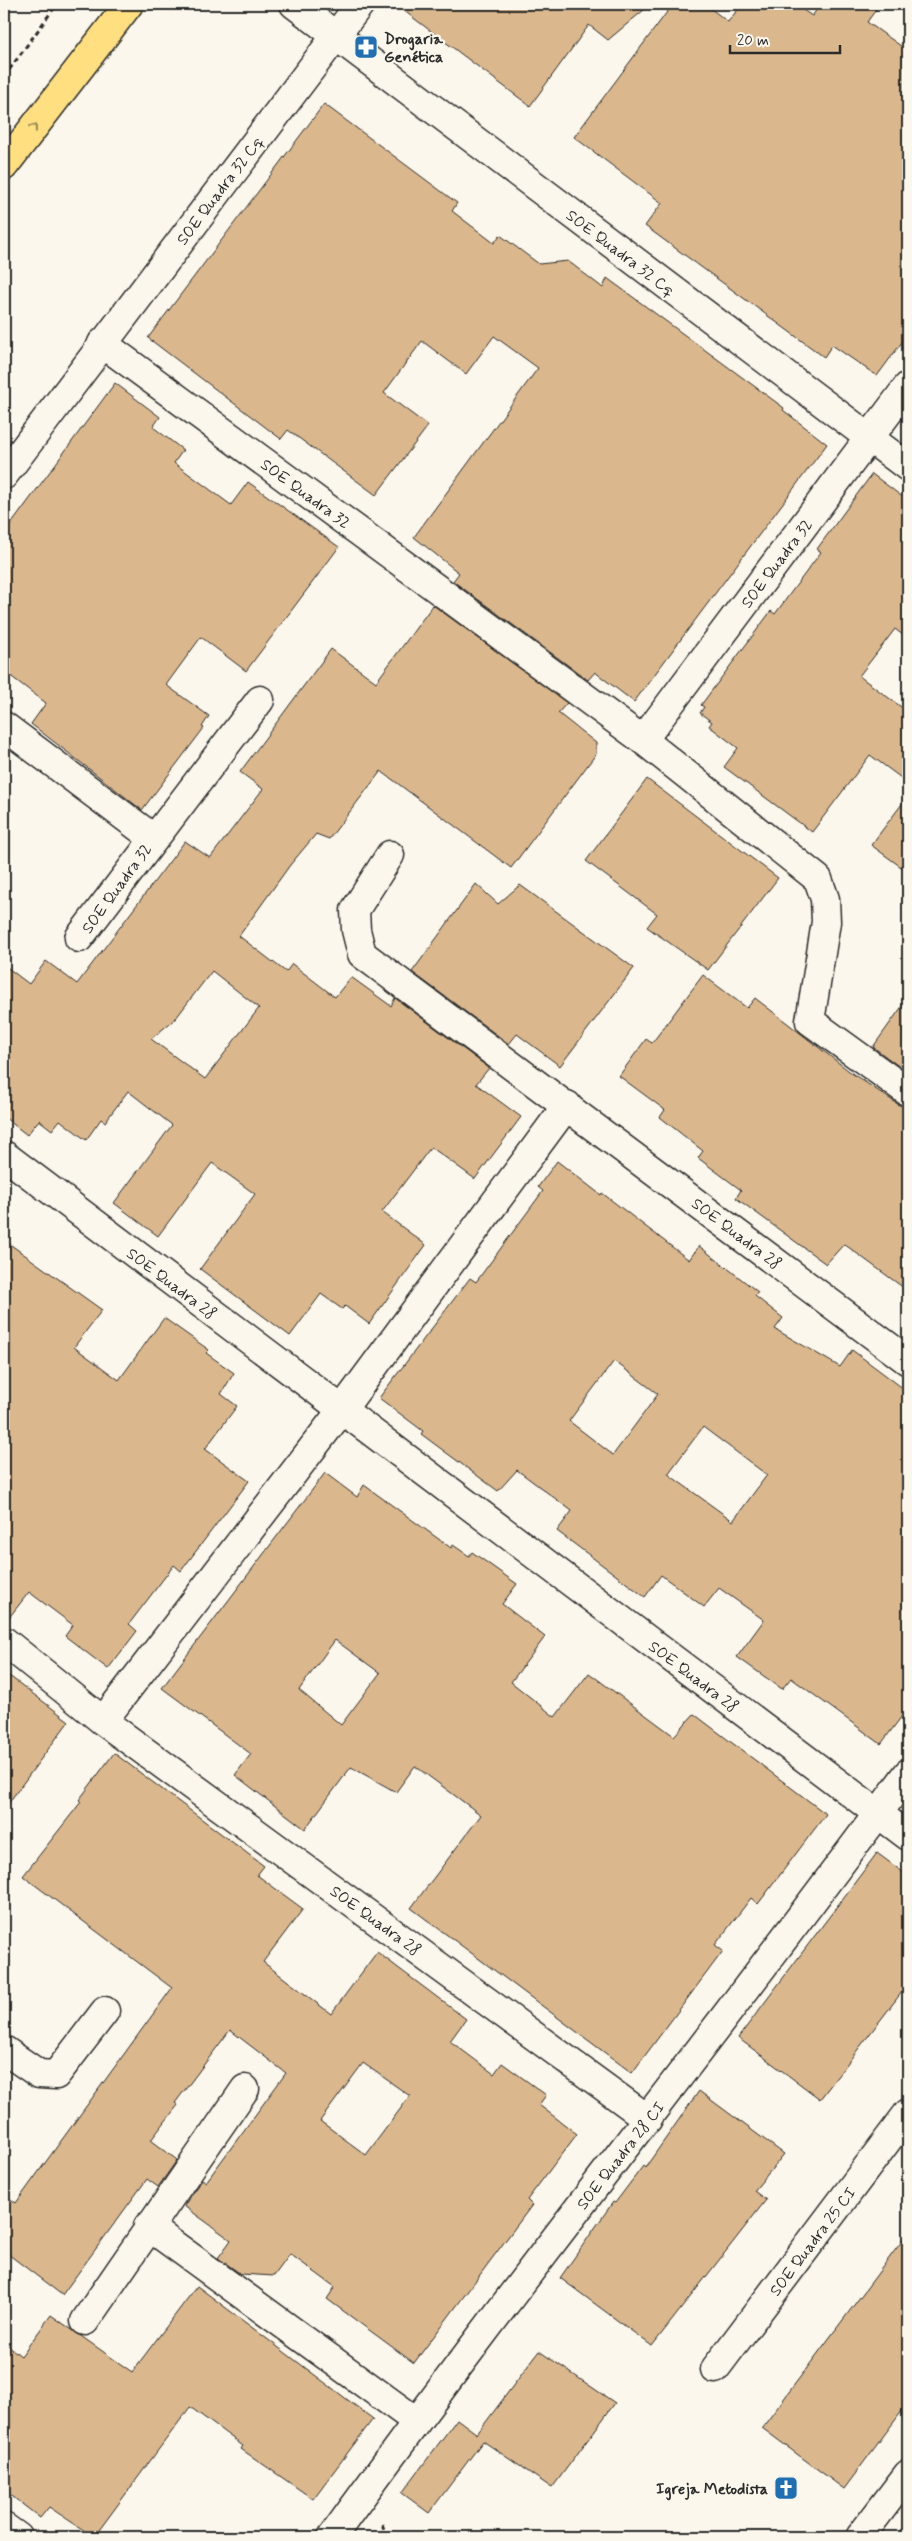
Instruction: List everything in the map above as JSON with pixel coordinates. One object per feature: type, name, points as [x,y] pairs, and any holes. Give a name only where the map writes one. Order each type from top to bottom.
[{"type":"main road","points":[[4,166],[129,4]]},
{"type":"street","name":"SOE Quadra 32 Cq","points":[[294,4],[335,37],[908,467]]},
{"type":"street","name":"SOE Quadra 32 Cq","points":[[102,343],[360,4]]},
{"type":"street","points":[[4,475],[102,343]]},
{"type":"street","name":"SOE Quadra 32","points":[[102,343],[643,740],[818,879],[826,899],[826,922],[810,1021],[908,1092]]},
{"type":"street","name":"SOE Quadra 32","points":[[643,740],[908,386]]},
{"type":"street","name":"SOE Quadra 32","points":[[79,938],[153,838],[260,700]]},
{"type":"street","name":"SOE Quadra 32","points":[[4,726],[153,838]]},
{"type":"street","name":"SOE Quadra 28","points":[[390,855],[355,910],[362,954],[908,1361]]},
{"type":"street","points":[[103,1721],[341,1411],[567,1105]]},
{"type":"street","name":"SOE Quadra 28","points":[[4,1155],[341,1411],[908,1836]]},
{"type":"street","name":"SOE Quadra 28","points":[[4,1641],[103,1721],[648,2119]]},
{"type":"street","name":"SOE Quadra 28 CI","points":[[332,2537],[416,2421],[648,2119],[908,1773]]},
{"type":"street","points":[[4,2050],[39,2074],[56,2075],[105,2011]]},
{"type":"street","points":[[85,2321],[148,2226],[245,2089]]},
{"type":"street","name":"SOE Quadra 25 CI","points":[[715,2369],[908,2113]]},
{"type":"street","points":[[148,2226],[416,2421]]},
{"type":"street","points":[[860,2537],[908,2474]]},
{"type":"street","points":[[4,2527],[18,2537]]},
{"type":"path","points":[[4,77],[57,4]]},
{"type":"building","points":[[395,4],[651,4],[608,40],[589,25],[530,106]]},
{"type":"building","points":[[673,4],[705,4],[728,22],[742,4],[794,4],[812,16],[821,4],[880,4],[867,22],[908,51],[908,334],[877,376],[832,345],[824,357],[645,226],[662,203],[574,137]]},
{"type":"building","points":[[324,104],[457,203],[452,211],[494,243],[500,235],[539,264],[568,261],[603,288],[607,278],[784,408],[783,410],[827,444],[634,702],[595,672],[588,680],[453,581],[459,573],[414,537],[538,368],[494,336],[466,374],[422,341],[384,393],[428,426],[376,495],[288,430],[281,439],[148,338]]},
{"type":"building","points":[[115,383],[160,417],[153,427],[183,450],[174,463],[231,505],[248,482],[339,547],[246,671],[201,637],[166,685],[209,716],[202,727],[204,728],[142,810],[31,724],[46,703],[4,671],[4,534]]},
{"type":"building","points":[[872,474],[908,501],[908,639],[895,629],[859,676],[908,712],[908,783],[870,755],[812,832],[724,767],[738,748],[709,726],[712,722],[700,713],[704,707],[701,705],[771,611],[775,614],[821,552],[817,549]]},
{"type":"building","points":[[433,605],[567,703],[558,713],[596,743],[596,754],[511,868],[381,771],[329,839],[316,834],[290,865],[239,936],[286,972],[292,964],[335,997],[351,977],[391,1006],[395,998],[489,1068],[476,1084],[521,1117],[475,1179],[431,1147],[382,1212],[426,1245],[369,1324],[345,1306],[342,1309],[321,1294],[290,1336],[200,1269],[255,1194],[212,1163],[158,1236],[114,1203],[172,1125],[128,1091],[105,1122],[101,1119],[86,1140],[60,1120],[52,1130],[39,1120],[27,1135],[4,1117],[4,965],[29,984],[46,961],[77,984],[185,841],[210,858],[263,789],[240,772],[331,649],[376,682]],"holes":[[[212,971],[259,1008],[205,1079],[151,1039],[176,1018]]]},
{"type":"building","points":[[647,779],[778,878],[708,970],[647,927],[657,914],[586,861]]},
{"type":"building","points":[[908,796],[908,872],[871,845]]},
{"type":"building","points":[[476,884],[498,904],[520,885],[634,968],[560,1066],[517,1034],[509,1044],[412,972]]},
{"type":"building","points":[[703,975],[747,1008],[755,998],[853,1074],[899,1105],[908,1107],[908,1291],[844,1244],[826,1264],[736,1198],[741,1190],[698,1158],[703,1151],[660,1117],[665,1110],[619,1076],[646,1039],[652,1043]]},
{"type":"building","points":[[908,998],[908,1073],[873,1047]]},
{"type":"building","points":[[557,1161],[689,1260],[699,1246],[758,1292],[755,1296],[783,1318],[775,1329],[840,1367],[852,1350],[908,1392],[908,1708],[881,1744],[791,1678],[782,1689],[737,1657],[764,1620],[719,1588],[704,1607],[661,1575],[645,1597],[557,1531],[572,1511],[517,1470],[498,1491],[421,1434],[423,1431],[379,1398],[470,1278],[476,1282],[543,1191],[538,1187]],"holes":[[[614,1361],[658,1394],[613,1455],[569,1421]],[[703,1427],[767,1475],[733,1521],[668,1474]]]},
{"type":"building","points":[[4,1240],[102,1310],[74,1347],[119,1380],[164,1318],[209,1350],[206,1353],[234,1373],[221,1394],[237,1406],[205,1449],[249,1481],[181,1571],[174,1565],[129,1624],[137,1631],[108,1669],[65,1636],[73,1625],[29,1592],[4,1624]]},
{"type":"building","points":[[325,1473],[357,1497],[364,1485],[451,1548],[453,1545],[469,1556],[472,1552],[517,1584],[502,1604],[545,1637],[511,1682],[555,1717],[589,1673],[674,1736],[694,1714],[826,1814],[758,1904],[751,1898],[715,1945],[723,1951],[632,2073],[411,1908],[481,1815],[415,1766],[396,1792],[351,1767],[305,1829],[235,1775],[251,1754],[162,1688]],"holes":[[[335,1640],[380,1673],[341,1725],[299,1690]]]},
{"type":"building","points":[[4,1672],[69,1721],[4,1809]]},
{"type":"building","points":[[114,1753],[264,1866],[257,1875],[303,1909],[263,1962],[331,2014],[377,1952],[466,2019],[450,2041],[494,2074],[502,2063],[546,2095],[539,2105],[577,2134],[527,2200],[532,2205],[414,2363],[327,2299],[335,2287],[290,2254],[274,2276],[241,2274],[218,2258],[231,2240],[184,2206],[202,2179],[206,2182],[286,2073],[230,2030],[175,2103],[178,2105],[151,2140],[177,2160],[158,2187],[147,2179],[62,2295],[4,2251],[4,2194],[16,2203],[172,1988],[23,1876],[81,1802],[79,1800]],"holes":[[[363,2063],[410,2096],[366,2155],[320,2121]]]},
{"type":"building","points":[[877,1853],[908,1876],[908,1984],[820,2099],[738,2038]]},
{"type":"building","points":[[699,2091],[784,2154],[754,2191],[766,2200],[652,2346],[560,2278],[613,2202],[615,2203],[643,2166],[645,2168]]},
{"type":"building","points":[[908,2233],[908,2403],[844,2489],[762,2428]]},
{"type":"building","points":[[197,2286],[373,2419],[313,2499],[241,2449],[243,2446],[190,2407],[94,2537],[49,2507],[40,2518],[4,2490],[4,2343],[21,2356],[51,2315],[132,2372]]},
{"type":"building","points":[[539,2351],[615,2403],[552,2488],[483,2441],[429,2513],[402,2493],[457,2419],[477,2434]]},
{"type":"place","name":"Drogaria Genética","points":[[366,47]]},
{"type":"place","name":"Igreja Metodista","points":[[786,2488]]}]
